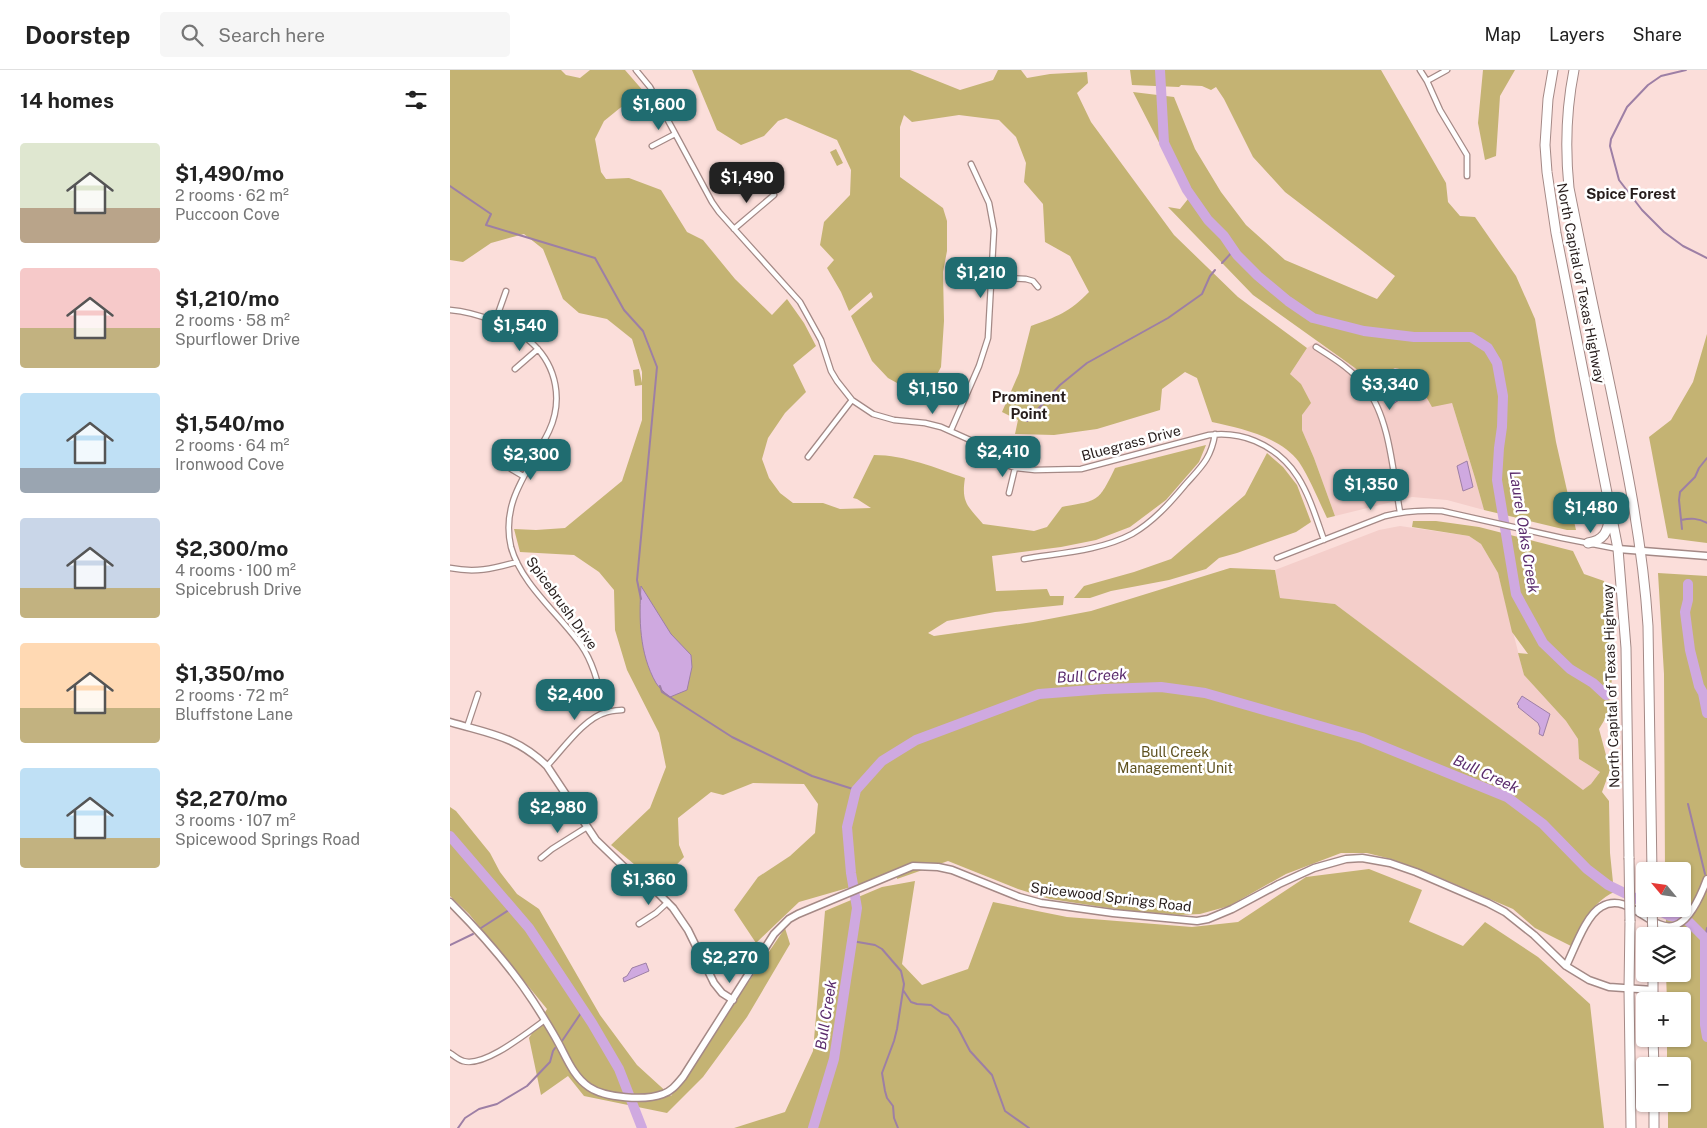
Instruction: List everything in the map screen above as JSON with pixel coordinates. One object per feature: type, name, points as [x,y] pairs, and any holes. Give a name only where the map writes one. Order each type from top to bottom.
[{"type":"highway","name":"North Capital of Texas Highway","points":[[1553,70],[1548,99],[1545,145],[1546,172],[1556,233],[1618,549],[1626,648],[1631,1128]]},
{"type":"highway","name":"North Capital of Texas Highway","points":[[1574,70],[1567,110],[1566,131],[1566,162],[1569,188],[1622,440],[1641,550],[1648,626],[1652,862]]},
{"type":"highway","points":[[1588,543],[1597,541],[1606,533],[1611,514]]},
{"type":"highway","points":[[1653,982],[1653,990]]},
{"type":"highway","points":[[1654,1112],[1654,1128]]},
{"type":"main road","points":[[1618,549],[1707,556]]},
{"type":"main road","points":[[450,722],[516,742],[547,766],[596,840],[668,902],[688,930],[714,982],[722,993],[733,1000]]},
{"type":"main road","name":"Spicewood Springs Road","points":[[450,902],[515,977],[546,1020],[576,1075],[587,1087],[594,1091],[635,1098],[664,1094],[674,1088],[683,1078],[756,961],[781,926],[798,914],[913,866],[938,867],[952,870],[1019,898],[1041,903],[1113,913],[1197,921],[1226,912],[1314,868],[1346,859],[1362,858],[1390,863],[1416,872],[1496,907],[1517,920],[1566,966],[1599,984],[1629,989],[1653,990]]},
{"type":"main road","points":[[1566,966],[1591,917],[1595,911],[1604,905],[1621,904],[1660,925],[1673,926],[1681,923],[1692,912],[1707,879]]},
{"type":"street","name":"Bluegrass Drive","points":[[636,70],[650,87],[712,202],[800,302],[821,340],[831,371],[852,400],[873,414],[883,418],[925,423],[951,430],[970,440],[999,461],[1015,468],[1035,470],[1081,469],[1215,434],[1251,439],[1271,448],[1296,473],[1307,493],[1324,540]]},
{"type":"street","points":[[1420,70],[1440,110],[1467,155],[1467,176]]},
{"type":"street","points":[[1427,81],[1447,70]]},
{"type":"street","points":[[652,146],[675,134]]},
{"type":"street","points":[[951,430],[985,352],[988,338],[994,230],[989,203],[970,164]]},
{"type":"street","points":[[734,229],[774,195]]},
{"type":"street","points":[[992,277],[1026,279],[1032,281],[1038,287]]},
{"type":"street","points":[[495,322],[506,291]]},
{"type":"street","name":"Spicebrush Drive","points":[[450,310],[467,312],[523,335],[538,349],[554,376],[557,397],[555,414],[549,430],[522,476],[512,502],[510,518],[511,546],[526,578],[585,651],[596,676],[605,712]]},
{"type":"street","points":[[1316,347],[1349,370],[1367,388],[1386,431],[1400,512]]},
{"type":"street","points":[[515,369],[538,349]]},
{"type":"street","points":[[808,457],[852,400]]},
{"type":"street","points":[[1024,559],[1083,550],[1132,534],[1152,520],[1169,504],[1208,459],[1215,434]]},
{"type":"street","points":[[496,460],[522,476]]},
{"type":"street","points":[[1009,493],[1015,468]]},
{"type":"street","points":[[1277,558],[1400,512],[1442,511],[1618,549]]},
{"type":"street","points":[[450,568],[470,571],[485,570],[517,562]]},
{"type":"street","points":[[467,727],[478,694]]},
{"type":"street","points":[[547,766],[580,729],[592,720],[605,712],[622,710]]},
{"type":"street","points":[[541,858],[587,827]]},
{"type":"street","points":[[639,924],[656,913],[668,902]]},
{"type":"street","points":[[450,1053],[464,1062],[485,1060],[546,1020]]},
{"type":"shaded area","points":[[1317,342],[1355,368],[1370,382],[1395,368],[1412,372],[1418,384],[1452,403],[1484,510],[1447,500],[1412,497],[1335,516],[1302,430],[1302,415],[1290,374],[1307,348]]},
{"type":"shaded area","points":[[1399,390],[1402,394],[1397,397],[1399,400],[1390,406],[1386,400]]},
{"type":"shaded area","points":[[1467,461],[1473,487],[1463,491],[1457,466]]},
{"type":"shaded area","points":[[1400,526],[1469,536],[1481,544],[1498,573],[1524,675],[1566,721],[1578,739],[1579,759],[1600,772],[1583,791],[1335,604],[1280,598],[1275,570],[1379,530]]},
{"type":"shaded area","points":[[641,586],[671,634],[691,655],[692,667],[687,690],[670,697],[656,683],[646,660],[640,623]]},
{"type":"shaded area","points":[[1522,696],[1550,714],[1543,736],[1539,734],[1540,728],[1538,723],[1518,707],[1517,704]]},
{"type":"shaded area","points":[[646,963],[649,971],[624,982],[623,978],[627,976],[632,968]]},
{"type":"green space","name":"Bull Creek Management Unit","points":[[450,70],[561,70],[566,75],[580,78],[590,70],[625,70],[645,93],[620,108],[604,121],[595,139],[601,172],[606,179],[629,178],[661,190],[687,232],[703,240],[735,279],[772,315],[787,299],[804,323],[816,346],[793,365],[806,392],[785,413],[768,438],[762,459],[769,478],[780,493],[793,503],[823,503],[840,509],[871,508],[853,498],[874,455],[897,457],[965,478],[965,499],[983,524],[1034,531],[1047,527],[1062,507],[1084,503],[1096,498],[1105,488],[1115,468],[1206,445],[1199,462],[1166,500],[1130,527],[1096,540],[1061,547],[992,556],[996,591],[1047,589],[1050,596],[1064,596],[1063,605],[995,612],[947,621],[928,633],[934,636],[1033,622],[1091,611],[1230,568],[1275,570],[1280,598],[1335,604],[1583,790],[1591,784],[1600,772],[1579,759],[1578,739],[1566,721],[1524,675],[1518,653],[1528,654],[1512,632],[1498,573],[1481,544],[1469,536],[1412,527],[1413,521],[1436,521],[1479,527],[1573,551],[1584,574],[1604,581],[1612,621],[1612,678],[1608,714],[1599,729],[1610,770],[1602,792],[1609,801],[1610,853],[1614,892],[1593,908],[1584,922],[1573,947],[1535,928],[1513,909],[1429,873],[1391,859],[1367,853],[1341,853],[1286,874],[1229,906],[1200,914],[1179,915],[1122,910],[1050,899],[1018,889],[948,861],[897,879],[898,868],[858,885],[799,902],[756,943],[734,910],[758,877],[790,856],[815,833],[818,804],[804,784],[753,783],[723,795],[711,792],[678,818],[679,845],[684,857],[658,884],[611,845],[650,808],[666,767],[659,733],[627,670],[615,630],[614,590],[599,572],[574,555],[520,552],[514,529],[565,528],[622,481],[642,420],[642,385],[635,386],[633,370],[639,369],[642,383],[642,372],[632,339],[607,319],[579,313],[563,299],[543,249],[524,234],[491,243],[463,262],[450,260]]},
{"type":"green space","points":[[692,70],[910,70],[960,90],[993,80],[998,70],[1021,70],[1027,78],[1050,74],[1087,72],[1088,83],[1077,93],[1091,122],[1174,235],[1238,297],[1307,348],[1290,374],[1301,384],[1311,403],[1302,415],[1302,430],[1335,516],[1327,518],[1299,462],[1282,446],[1259,435],[1212,422],[1197,378],[1185,372],[1162,389],[1160,410],[1097,429],[1054,435],[1015,434],[1018,420],[1002,412],[1019,373],[1031,326],[1062,313],[1089,292],[1070,256],[1045,242],[1043,204],[1024,182],[1026,163],[1016,137],[999,120],[959,115],[912,122],[904,115],[900,127],[900,177],[943,208],[947,221],[947,251],[943,272],[944,321],[941,367],[931,386],[906,388],[888,378],[872,361],[851,316],[873,297],[871,292],[849,311],[841,292],[827,268],[834,260],[820,245],[824,222],[850,195],[851,170],[837,140],[786,118],[778,121],[764,136],[741,145],[717,130]]},
{"type":"green space","points":[[1130,70],[1381,70],[1446,183],[1448,202],[1460,216],[1475,217],[1516,276],[1535,319],[1556,442],[1576,530],[1567,530],[1484,510],[1452,403],[1432,407],[1412,372],[1395,368],[1370,382],[1355,368],[1253,295],[1168,207],[1180,209],[1188,199],[1133,92],[1174,97],[1195,149],[1221,192],[1246,225],[1285,260],[1377,299],[1395,276],[1285,192],[1253,157],[1216,87],[1211,90],[1202,86],[1132,85]]},
{"type":"green space","points":[[1483,70],[1515,70],[1500,96],[1496,156],[1485,160],[1478,123]]},
{"type":"green space","points":[[836,149],[843,163],[837,166],[830,152]]},
{"type":"green space","points":[[1707,334],[1707,543],[1668,538],[1649,437],[1671,420],[1693,382]]},
{"type":"green space","points":[[1267,453],[1283,467],[1297,485],[1311,522],[1296,532],[1219,558],[1206,569],[1169,580],[1111,591],[1090,598],[1074,598],[1084,586],[1171,559],[1245,495]]},
{"type":"green space","points":[[1658,573],[1707,576],[1707,1128],[1668,1128],[1668,1112],[1691,1112],[1691,1057],[1667,1057],[1667,1047],[1691,1047],[1691,992],[1667,992],[1666,982],[1691,982],[1691,927],[1666,927],[1666,918],[1691,918],[1691,862],[1665,862],[1664,674]]},
{"type":"green space","points":[[450,807],[456,811],[490,853],[500,872],[517,894],[539,909],[600,1015],[637,1065],[671,1096],[785,928],[790,944],[747,1017],[703,1077],[667,1113],[584,1096],[568,1076],[541,1095],[529,1038],[547,1009],[469,914],[450,896]]},
{"type":"green space","points":[[1369,869],[1422,890],[1409,922],[1463,946],[1485,922],[1538,957],[1590,1004],[1604,1128],[734,1128],[785,1112],[813,1051],[825,911],[882,887],[915,881],[902,964],[922,985],[968,969],[993,902],[1067,917],[1192,927],[1238,922],[1306,877]]},
{"type":"waterway","name":"Laurel Oaks Creek","points":[[1160,70],[1164,143],[1187,190],[1208,220],[1224,236],[1237,255],[1258,276],[1288,301],[1313,318],[1364,331],[1414,337],[1471,337],[1488,348],[1497,363],[1503,396],[1497,480],[1516,594],[1543,643],[1570,669],[1593,683],[1606,695]]},
{"type":"waterway","points":[[1686,70],[1661,76],[1648,85],[1627,107],[1611,139],[1610,146],[1619,180],[1642,210],[1664,232],[1683,246],[1707,258]]},
{"type":"waterway","points":[[450,186],[491,214],[486,225],[595,258],[624,310],[643,331],[657,367],[637,580],[641,599]]},
{"type":"waterway","points":[[1222,263],[1234,250]]},
{"type":"waterway","points":[[1027,421],[1060,385],[1087,363],[1168,318],[1202,294],[1210,276],[1215,270]]},
{"type":"waterway","points":[[1682,529],[1680,492],[1695,477],[1707,458]]},
{"type":"waterway","points":[[1681,520],[1694,519],[1707,523]]},
{"type":"waterway","points":[[1688,584],[1688,600],[1685,612],[1690,650],[1707,713]]},
{"type":"waterway","points":[[660,686],[662,692],[732,737],[812,776],[856,790]]},
{"type":"waterway","name":"Bull Creek","points":[[813,1128],[834,1059],[857,908],[851,873],[847,827],[856,790],[882,761],[916,740],[1039,694],[1161,687],[1205,693],[1362,738],[1507,797],[1543,824],[1587,869],[1608,885],[1636,899]]},
{"type":"waterway","name":"Laurel Oaks Creek","points":[[1688,804],[1705,874]]},
{"type":"waterway","name":"Bull Creek","points":[[450,836],[529,928],[592,1023],[619,1069],[642,1128]]},
{"type":"waterway","points":[[481,928],[512,908]]},
{"type":"waterway","name":"Bull Creek","points":[[1678,918],[1687,920],[1705,938],[1705,1025],[1707,1037]]},
{"type":"waterway","name":"Laurel Oaks Creek","points":[[1705,938],[1707,928]]},
{"type":"waterway","points":[[450,945],[473,934]]},
{"type":"waterway","points":[[852,941],[875,945],[882,949],[901,971],[904,984],[897,1029],[882,1073],[887,1098],[893,1106],[894,1118],[898,1128]]},
{"type":"waterway","points":[[903,990],[911,1002],[931,1005],[948,1015],[958,1028],[970,1051],[992,1075],[1005,1111],[1029,1128]]},
{"type":"waterway","points":[[562,1041],[583,1010]]},
{"type":"waterway","points":[[458,1128],[465,1118],[479,1109],[497,1104],[527,1086],[550,1062],[555,1048]]},
{"type":"district","name":"Spice Forest","points":[[1631,194]]},
{"type":"district","name":"Prominent Point","points":[[1029,406]]}]
